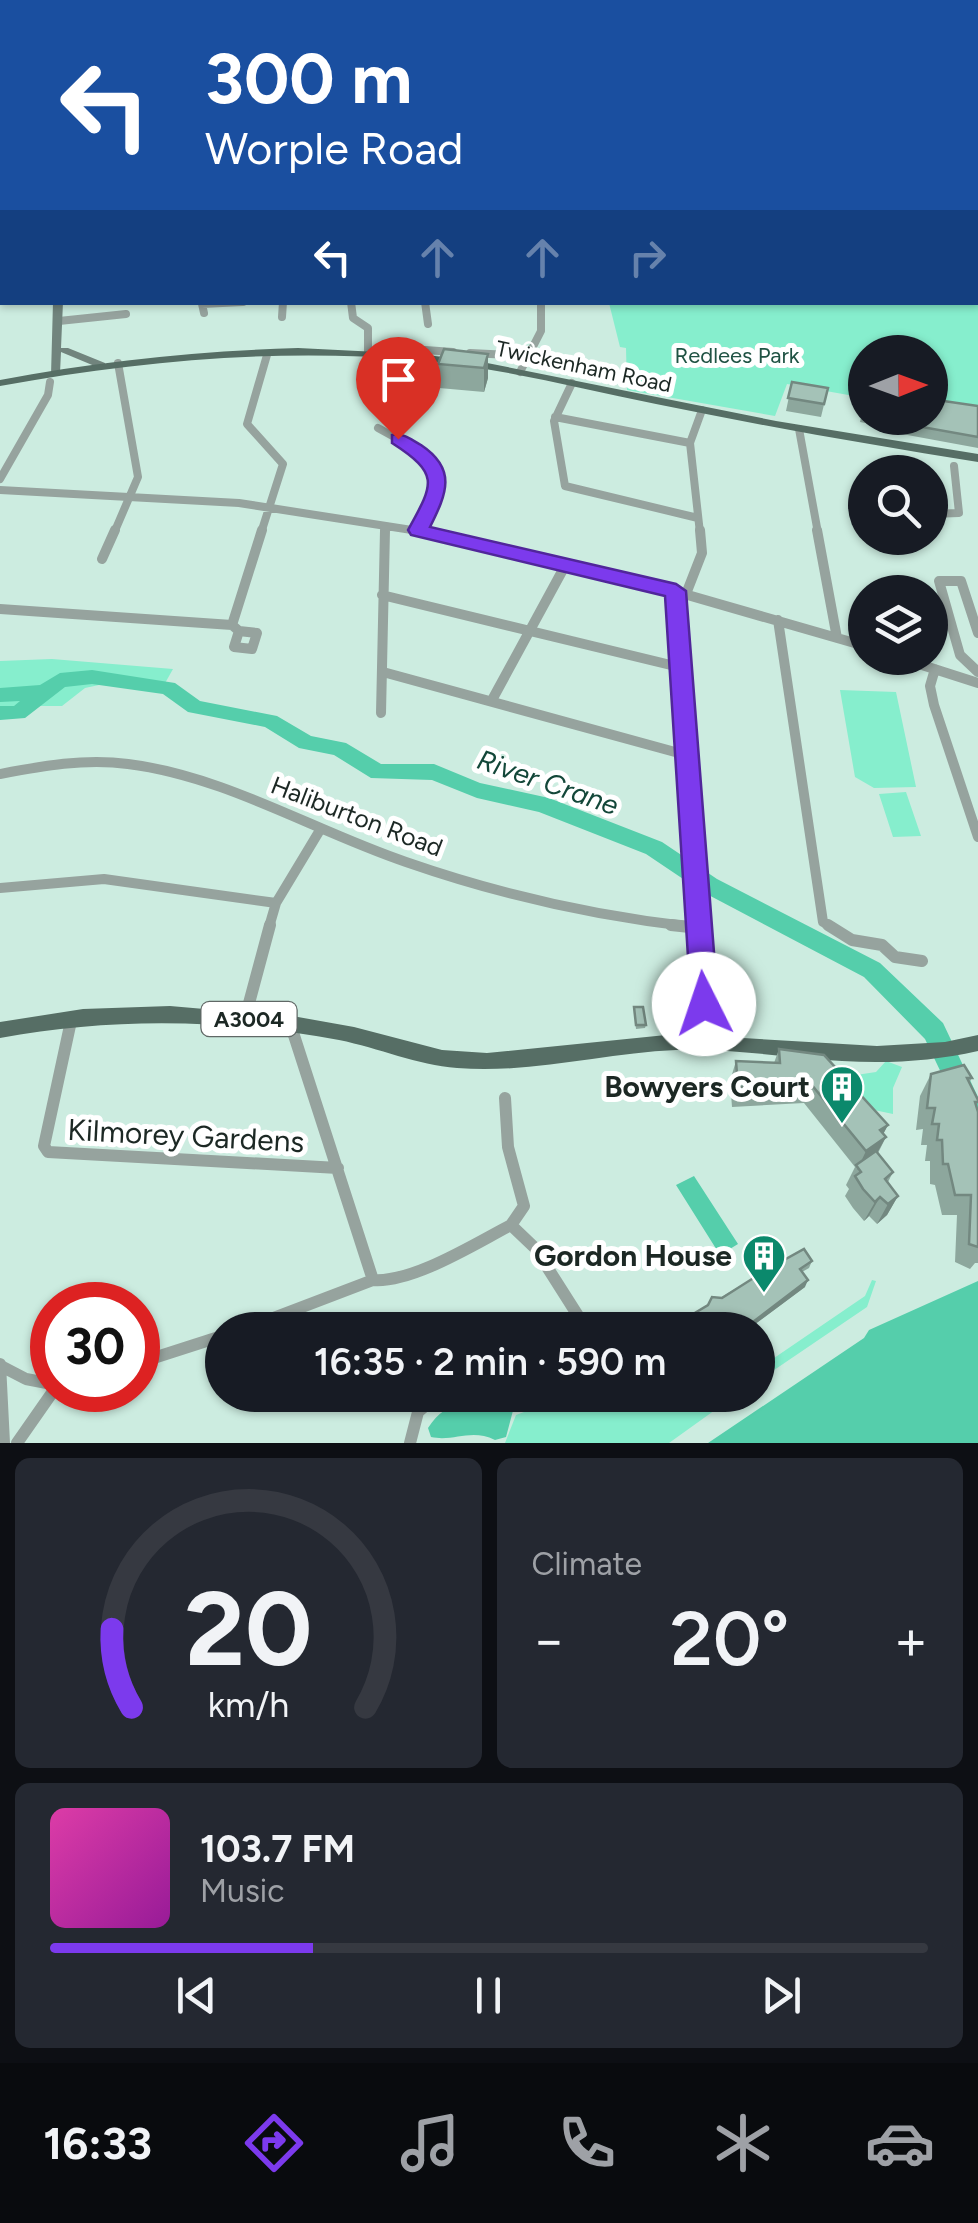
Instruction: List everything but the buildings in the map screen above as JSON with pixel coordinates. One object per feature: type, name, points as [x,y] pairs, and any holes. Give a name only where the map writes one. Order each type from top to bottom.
[{"type":"main road","name":"Twickenham Road","points":[[0,383],[54,378],[118,363],[268,354],[424,355],[520,372],[570,388],[978,458]]},
{"type":"main road","name":"A3004","points":[[0,1030],[70,1021],[244,1018],[290,1023],[455,1060],[707,1042],[919,1052],[971,1044]]},
{"type":"street","points":[[0,479],[54,378],[61,345],[58,305]]},
{"type":"street","points":[[282,317],[283,305]]},
{"type":"street","points":[[351,305],[353,318],[368,328],[368,357]]},
{"type":"street","points":[[426,305],[428,324]]},
{"type":"street","points":[[520,372],[543,322],[541,305]]},
{"type":"street","points":[[59,321],[126,314]]},
{"type":"street","points":[[61,345],[102,366]]},
{"type":"street","points":[[400,352],[528,356]]},
{"type":"street","points":[[0,609],[235,628],[282,460],[247,424],[268,354]]},
{"type":"street","points":[[102,560],[138,477],[118,363]]},
{"type":"street","points":[[570,388],[555,417],[565,486],[698,518]]},
{"type":"street","points":[[702,410],[690,444],[702,554],[680,592],[679,667],[707,1042]]},
{"type":"street","points":[[555,417],[690,444]]},
{"type":"street","points":[[378,428],[418,450],[439,476],[437,495],[418,530]]},
{"type":"street","points":[[800,428],[837,638]]},
{"type":"street","points":[[948,513],[959,512],[954,466]]},
{"type":"street","points":[[0,490],[271,507],[418,530],[680,592],[848,641]]},
{"type":"street","points":[[381,713],[386,526]]},
{"type":"street","points":[[492,700],[566,564]]},
{"type":"street","points":[[948,672],[978,679],[975,662],[957,647],[938,581],[961,581],[978,633]]},
{"type":"street","points":[[382,596],[679,667]]},
{"type":"street","points":[[778,620],[823,922],[852,940],[882,945],[895,957],[922,961]]},
{"type":"street","points":[[382,672],[686,755]]},
{"type":"street","points":[[933,675],[930,686],[934,706],[978,837]]},
{"type":"street","name":"Haliburton Road","points":[[0,774],[88,760],[152,765],[215,783],[320,830],[506,895],[699,928]]},
{"type":"street","points":[[244,1018],[276,902],[320,830]]},
{"type":"street","points":[[0,888],[84,879],[136,882],[276,902]]},
{"type":"street","name":"Kilmorey Gardens","points":[[70,1021],[44,1146],[48,1152],[338,1168]]},
{"type":"street","points":[[290,1023],[373,1280]]},
{"type":"street","points":[[289,1312],[373,1280],[385,1281],[446,1259],[511,1225],[524,1206],[508,1147],[505,1098]]},
{"type":"street","points":[[511,1225],[534,1248],[576,1312]]},
{"type":"street","points":[[160,1355],[205,1341]]},
{"type":"street","points":[[1,1365],[30,1380]]},
{"type":"street","points":[[1,1365],[4,1443]]},
{"type":"street","points":[[17,1443],[37,1412]]},
{"type":"street","points":[[410,1443],[418,1412]]},
{"type":"green space","name":"Redlees Park","points":[[610,305],[978,305],[978,417],[948,412],[948,335],[848,335],[848,395],[787,384],[775,416],[627,390],[626,348],[620,347]]},
{"type":"green space","points":[[52,659],[173,669],[164,685],[99,685],[85,688],[62,706],[27,706],[0,718],[0,661]]},
{"type":"green space","points":[[840,690],[896,692],[916,787],[874,788],[855,777]]},
{"type":"green space","points":[[906,792],[921,836],[893,837],[879,794]]},
{"type":"green space","points":[[886,1061],[902,1067],[893,1088],[893,1114],[874,1110],[851,1085],[856,1075],[876,1072]]},
{"type":"green space","points":[[872,1280],[876,1281],[867,1307],[775,1369],[775,1357],[865,1296]]},
{"type":"green space","points":[[712,1412],[669,1443],[505,1443],[516,1415]]},
{"type":"shaded area","points":[[694,1176],[738,1244],[720,1255],[676,1185]]},
{"type":"shaded area","points":[[978,1281],[978,1443],[708,1443],[754,1412],[775,1412],[775,1398],[864,1338],[869,1330]]},
{"type":"shaded area","points":[[513,1412],[506,1437],[495,1440],[478,1435],[431,1437],[428,1428],[441,1413]]},
{"type":"waterway","name":"River Crane","points":[[0,713],[18,713],[60,680],[92,677],[168,688],[195,707],[270,721],[306,743],[339,748],[378,772],[434,772],[477,790],[542,804],[654,848],[709,885],[872,970],[934,1031],[969,1105],[978,1139]]},
{"type":"waterway","points":[[0,695],[42,692]]},
{"type":"place","name":"Bowyers Court","points":[[842,1125]]},
{"type":"place","name":"Gordon House","points":[[764,1294]]},
{"type":"route","points":[[398,439],[430,460],[439,476],[437,495],[418,530],[676,591],[704,1004]]}]
